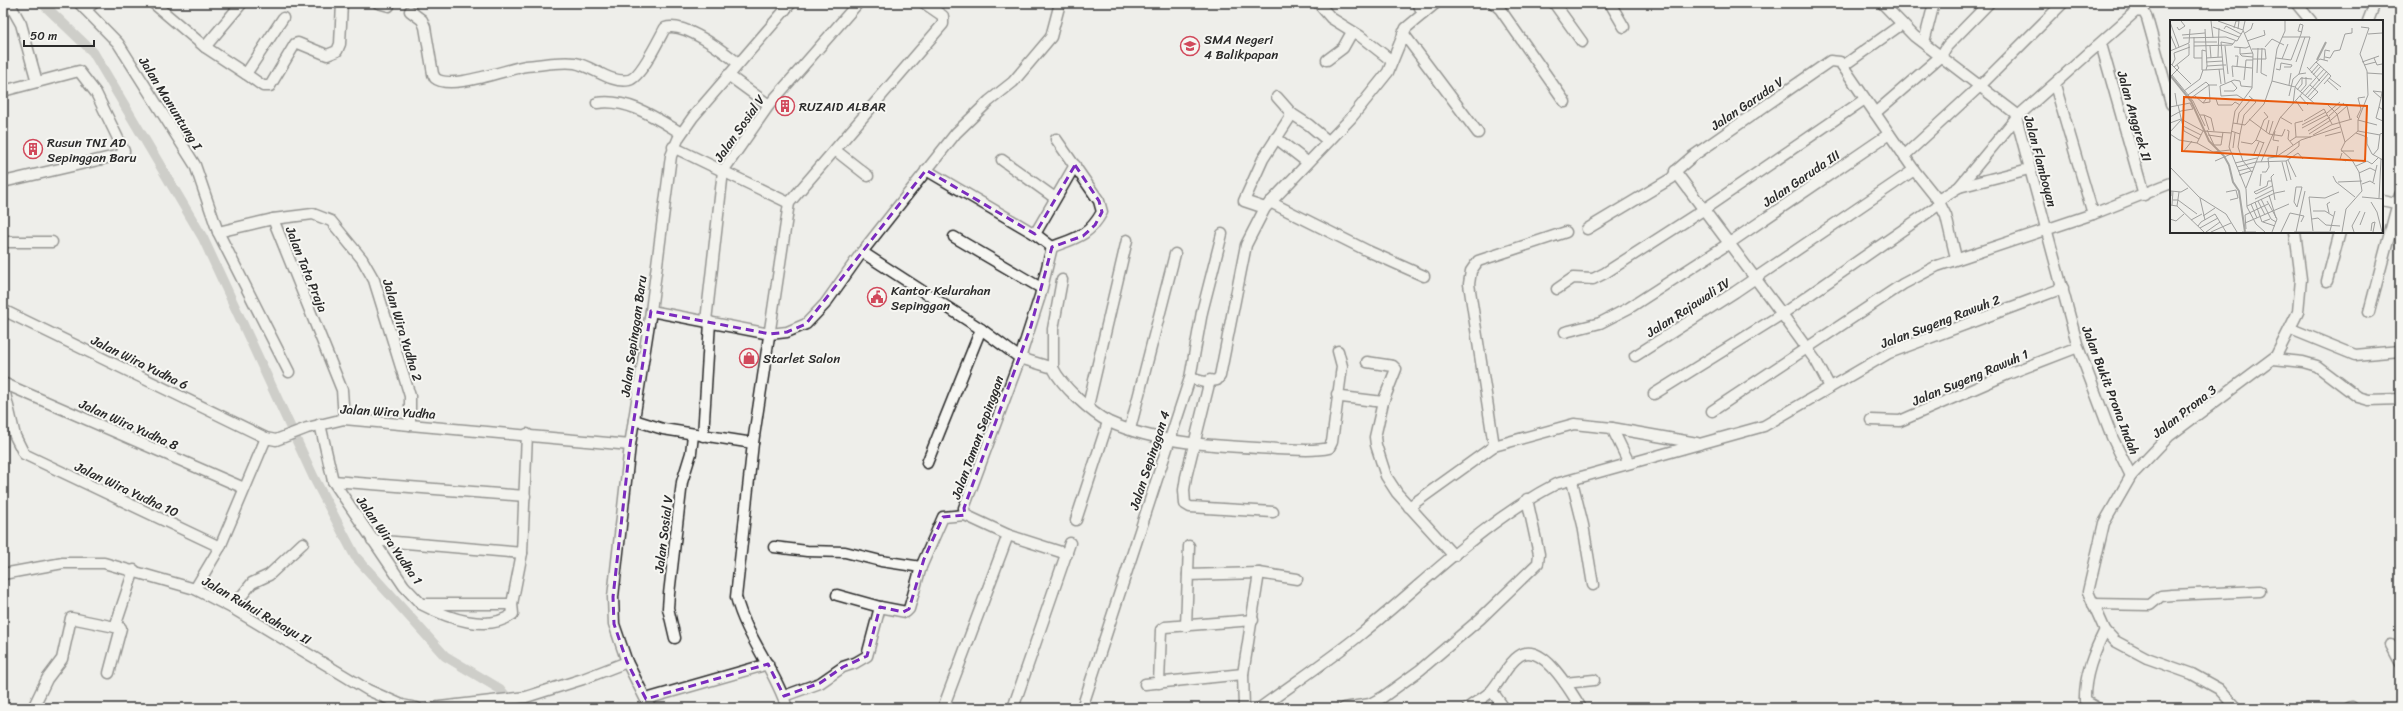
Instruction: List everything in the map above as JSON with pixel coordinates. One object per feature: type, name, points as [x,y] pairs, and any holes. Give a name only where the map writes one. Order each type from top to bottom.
[{"type":"street","points":[[82,6],[94,3]]},
{"type":"street","points":[[153,3],[205,47],[263,86],[270,86],[295,44],[298,43],[327,55],[333,53],[340,44],[342,3]]},
{"type":"street","points":[[205,47],[242,3]]},
{"type":"street","points":[[378,3],[388,6]]},
{"type":"street","name":"Jalan Sepinggan Baru","points":[[648,703],[627,662],[614,624],[613,597],[630,445],[651,311],[673,147],[681,133],[728,75],[791,3]]},
{"type":"street","name":"Jalan Sosial V","points":[[675,638],[668,608],[669,594],[682,482],[698,435],[723,171],[769,105],[858,3]]},
{"type":"street","points":[[787,708],[784,696],[740,613],[736,597],[753,443],[789,203],[943,24],[942,16],[924,3]]},
{"type":"street","points":[[651,311],[770,334],[787,332],[806,324],[825,304],[862,252],[926,170],[969,120],[988,101],[1013,82],[1050,37],[1060,3]]},
{"type":"street","points":[[1318,3],[1331,18],[1356,33],[1392,61]]},
{"type":"street","points":[[1190,378],[1204,382],[1217,380],[1220,376],[1246,245],[1268,205],[1307,162],[1351,118],[1382,80],[1392,61],[1403,34],[1420,8],[1436,3]]},
{"type":"street","points":[[1493,3],[1565,102]]},
{"type":"street","points":[[1554,3],[1582,42]]},
{"type":"street","points":[[1610,3],[1624,27]]},
{"type":"street","points":[[1924,42],[1934,3]]},
{"type":"street","points":[[1875,113],[1941,56],[1947,46],[1989,3]]},
{"type":"street","points":[[1904,156],[1981,86],[2063,3]]},
{"type":"street","points":[[2296,3],[2309,20]]},
{"type":"street","points":[[2368,20],[2375,3]]},
{"type":"street","name":"Jalan Flamboyan","points":[[1882,4],[1914,36],[2006,104],[2017,117],[2029,169],[2063,288]]},
{"type":"street","name":"Jalan Manuntung I","points":[[82,6],[118,44],[195,165],[218,232]]},
{"type":"street","points":[[12,8],[21,24],[37,82]]},
{"type":"street","points":[[410,11],[422,20],[425,27],[433,74],[435,78],[442,82],[476,79],[513,68],[569,63],[595,69],[615,79],[629,80],[639,72],[665,28],[672,26],[702,37],[738,63]]},
{"type":"street","points":[[1654,394],[1782,314],[1960,187],[2017,117],[2101,44],[2136,11],[2144,12],[2170,101]]},
{"type":"street","points":[[246,74],[283,18]]},
{"type":"street","name":"Jalan Garuda V","points":[[1587,229],[1672,178],[1676,171],[1693,156],[1830,61],[1839,63],[1902,24]]},
{"type":"street","points":[[1328,60],[1343,48],[1356,33]]},
{"type":"street","points":[[1403,34],[1478,133]]},
{"type":"street","name":"Jalan Anggrek II","points":[[2101,44],[2144,195]]},
{"type":"street","points":[[1839,63],[1914,170],[1939,202],[1946,216],[1956,258]]},
{"type":"street","points":[[3,92],[79,72],[96,93],[124,151],[120,155],[3,182]]},
{"type":"street","points":[[728,75],[769,105]]},
{"type":"street","points":[[2055,84],[2093,214]]},
{"type":"street","points":[[1277,96],[1292,114],[1309,124],[1328,141]]},
{"type":"street","points":[[1558,289],[1573,278],[1597,278],[1703,210],[1865,99]]},
{"type":"street","points":[[597,103],[617,102],[630,106],[681,133]]},
{"type":"street","points":[[1292,114],[1263,159],[1244,201],[1268,205],[1424,276]]},
{"type":"street","name":"Jalan Garuda III","points":[[1565,332],[1611,318],[1728,244],[1889,134]]},
{"type":"street","points":[[1276,138],[1307,162]]},
{"type":"street","points":[[926,170],[1035,234],[1052,248],[1083,236],[1095,225],[1102,212],[1099,201],[1056,140]]},
{"type":"street","points":[[673,147],[789,203]]},
{"type":"street","points":[[835,150],[868,176]]},
{"type":"street","points":[[1002,160],[1055,198]]},
{"type":"street","points":[[1035,234],[1075,165]]},
{"type":"street","points":[[1960,187],[2029,169]]},
{"type":"street","name":"Jalan Rajawali IV","points":[[1635,356],[1914,170]]},
{"type":"street","points":[[1676,171],[1728,244],[1807,349],[1830,387]]},
{"type":"street","points":[[1712,411],[1904,284],[1956,258],[2093,214],[2170,183]]},
{"type":"street","points":[[2369,312],[2399,201],[2383,200]]},
{"type":"street","name":"Jalan Wira Yudha 2","points":[[273,219],[313,214],[331,221],[362,259],[374,280],[410,396],[410,424]]},
{"type":"street","name":"Jalan Tata Praja","points":[[218,232],[273,219],[342,390],[344,419]]},
{"type":"street","points":[[218,232],[289,372]]},
{"type":"street","points":[[1494,446],[1469,284],[1471,271],[1478,261],[1566,232]]},
{"type":"street","name":"Jalan Prona 3","points":[[2236,708],[2219,689],[2192,674],[2147,658],[2115,641],[2105,630],[2088,592],[2104,523],[2131,476],[2169,436],[2273,359],[2291,329],[2298,312],[2301,288],[2295,233]]},
{"type":"street","points":[[2326,282],[2340,233]]},
{"type":"street","name":"Jalan Sepinggan 4","points":[[1082,708],[1169,438],[1190,378],[1202,312],[1222,234]]},
{"type":"street","points":[[954,237],[1042,288]]},
{"type":"street","points":[[1088,406],[1128,240]]},
{"type":"street","points":[[3,242],[52,242]]},
{"type":"street","name":"Jalan Taman Sepinggan","points":[[1052,248],[1042,288],[1020,358],[964,508],[965,515],[1008,535],[1067,554]]},
{"type":"street","points":[[862,252],[981,329],[1020,358],[1051,367]]},
{"type":"street","points":[[1130,429],[1175,254]]},
{"type":"street","points":[[1062,280],[1053,329],[1051,367],[1059,380],[1108,422],[1130,429],[1195,442],[1309,450],[1329,448],[1332,442],[1337,394],[1342,366],[1338,351]]},
{"type":"street","name":"Jalan Bukit Prona Indah","points":[[2063,288],[2078,347],[2112,437],[2131,476]]},
{"type":"street","name":"Jalan Sugeng Rawuh 2","points":[[1260,708],[1360,635],[1495,521],[1527,499],[1556,484],[1572,481],[1629,463],[1764,426],[1889,353],[2063,288]]},
{"type":"street","name":"Jalan Wira Yudha 6","points":[[3,310],[271,439]]},
{"type":"street","points":[[927,463],[981,329]]},
{"type":"street","points":[[2291,329],[2355,355],[2400,351]]},
{"type":"street","name":"Jalan Sugeng Rawuh 1","points":[[1871,420],[1900,421],[2008,374],[2078,347]]},
{"type":"street","points":[[2273,359],[2303,362],[2317,366],[2363,398],[2379,400],[2400,399]]},
{"type":"street","points":[[1367,362],[1393,366],[1396,369],[1383,402],[1375,437],[1376,445],[1386,476],[1409,508],[1454,556]]},
{"type":"street","points":[[1210,380],[1184,490],[1185,504],[1190,507],[1273,512]]},
{"type":"street","name":"Jalan Wira Yudha 10","points":[[3,384],[14,436],[24,454],[220,547]]},
{"type":"street","name":"Jalan Wira Yudha 8","points":[[3,384],[244,488]]},
{"type":"street","points":[[1337,394],[1342,397],[1383,402]]},
{"type":"street","name":"Jalan Wira Yudha","points":[[271,439],[320,424],[344,419],[527,434],[630,445]]},
{"type":"street","points":[[634,420],[663,429],[753,443]]},
{"type":"street","points":[[1076,520],[1108,422]]},
{"type":"street","name":"Jalan Wira Yudha 1","points":[[320,424],[333,481],[404,586],[421,604],[512,604]]},
{"type":"street","points":[[1409,508],[1494,446],[1574,424],[1612,428],[1702,444]]},
{"type":"street","points":[[1612,428],[1629,463]]},
{"type":"street","points":[[421,604],[449,618],[479,622],[505,620],[513,614],[512,604],[522,553],[527,434]]},
{"type":"street","points":[[195,589],[220,547],[244,488],[271,439]]},
{"type":"street","points":[[333,481],[525,496]]},
{"type":"street","points":[[1572,481],[1583,525],[1593,585]]},
{"type":"street","points":[[1344,708],[1370,704],[1383,697],[1420,670],[1480,619],[1538,563],[1539,554],[1527,499]]},
{"type":"street","points":[[837,595],[880,607],[906,612],[909,609],[922,567],[943,517],[965,515]]},
{"type":"street","points":[[943,708],[1008,535]]},
{"type":"street","points":[[372,540],[522,553]]},
{"type":"street","points":[[232,608],[252,583],[269,575],[303,543]]},
{"type":"street","points":[[1013,708],[1070,543]]},
{"type":"street","points":[[1186,626],[1189,546]]},
{"type":"street","points":[[774,547],[807,551],[846,552],[922,567]]},
{"type":"street","name":"Jalan Ruhui Rahayu II","points":[[3,574],[75,562],[104,563],[134,570],[195,589],[232,608],[368,690],[397,704],[418,708]]},
{"type":"street","points":[[115,627],[134,570]]},
{"type":"street","points":[[1188,575],[1259,573],[1297,579]]},
{"type":"street","points":[[1244,708],[1243,674],[1253,620],[1259,573]]},
{"type":"street","points":[[2093,604],[2150,605],[2161,596],[2260,591]]},
{"type":"street","points":[[784,696],[820,683],[843,667],[855,663],[867,656],[880,607]]},
{"type":"street","points":[[33,708],[47,679],[62,659],[71,618],[121,628],[109,672]]},
{"type":"street","points":[[1159,683],[1160,630],[1164,626],[1186,626],[1253,620]]},
{"type":"street","points":[[2097,708],[2085,701],[2084,687],[2090,665],[2105,630]]},
{"type":"street","points":[[2391,645],[2400,662]]},
{"type":"street","points":[[1468,708],[1492,691],[1518,656],[1527,653],[1537,654],[1565,683],[1581,708]]},
{"type":"street","points":[[431,708],[487,703],[526,697],[583,679],[627,662]]},
{"type":"street","points":[[648,703],[768,664]]},
{"type":"street","points":[[1145,684],[1243,674]]},
{"type":"street","points":[[1565,683],[1594,680]]},
{"type":"street","points":[[1492,691],[1504,708]]},
{"type":"highlighted area","points":[[1075,165],[1099,201],[1102,212],[1095,225],[1083,236],[1052,247],[1031,326],[964,508],[965,515],[943,517],[924,559],[909,609],[903,612],[880,607],[867,656],[843,667],[820,683],[784,696],[768,664],[646,699],[627,662],[614,624],[613,597],[630,445],[651,311],[770,334],[787,332],[806,324],[926,170],[1035,234]]},
{"type":"waterway","points":[[42,3],[93,52],[203,238],[314,478],[355,556],[445,656],[500,689],[515,708]]},
{"type":"place","name":"SMA Negeri 4 Balikpapan","points":[[1190,46]]},
{"type":"place","name":"RUZAID ALBAR","points":[[785,106]]},
{"type":"place","name":"Rusun TNI AD Sepinggan Baru","points":[[33,149]]},
{"type":"place","name":"Kantor Kelurahan Sepinggan","points":[[877,297]]},
{"type":"place","name":"Starlet Salon","points":[[749,358]]}]
